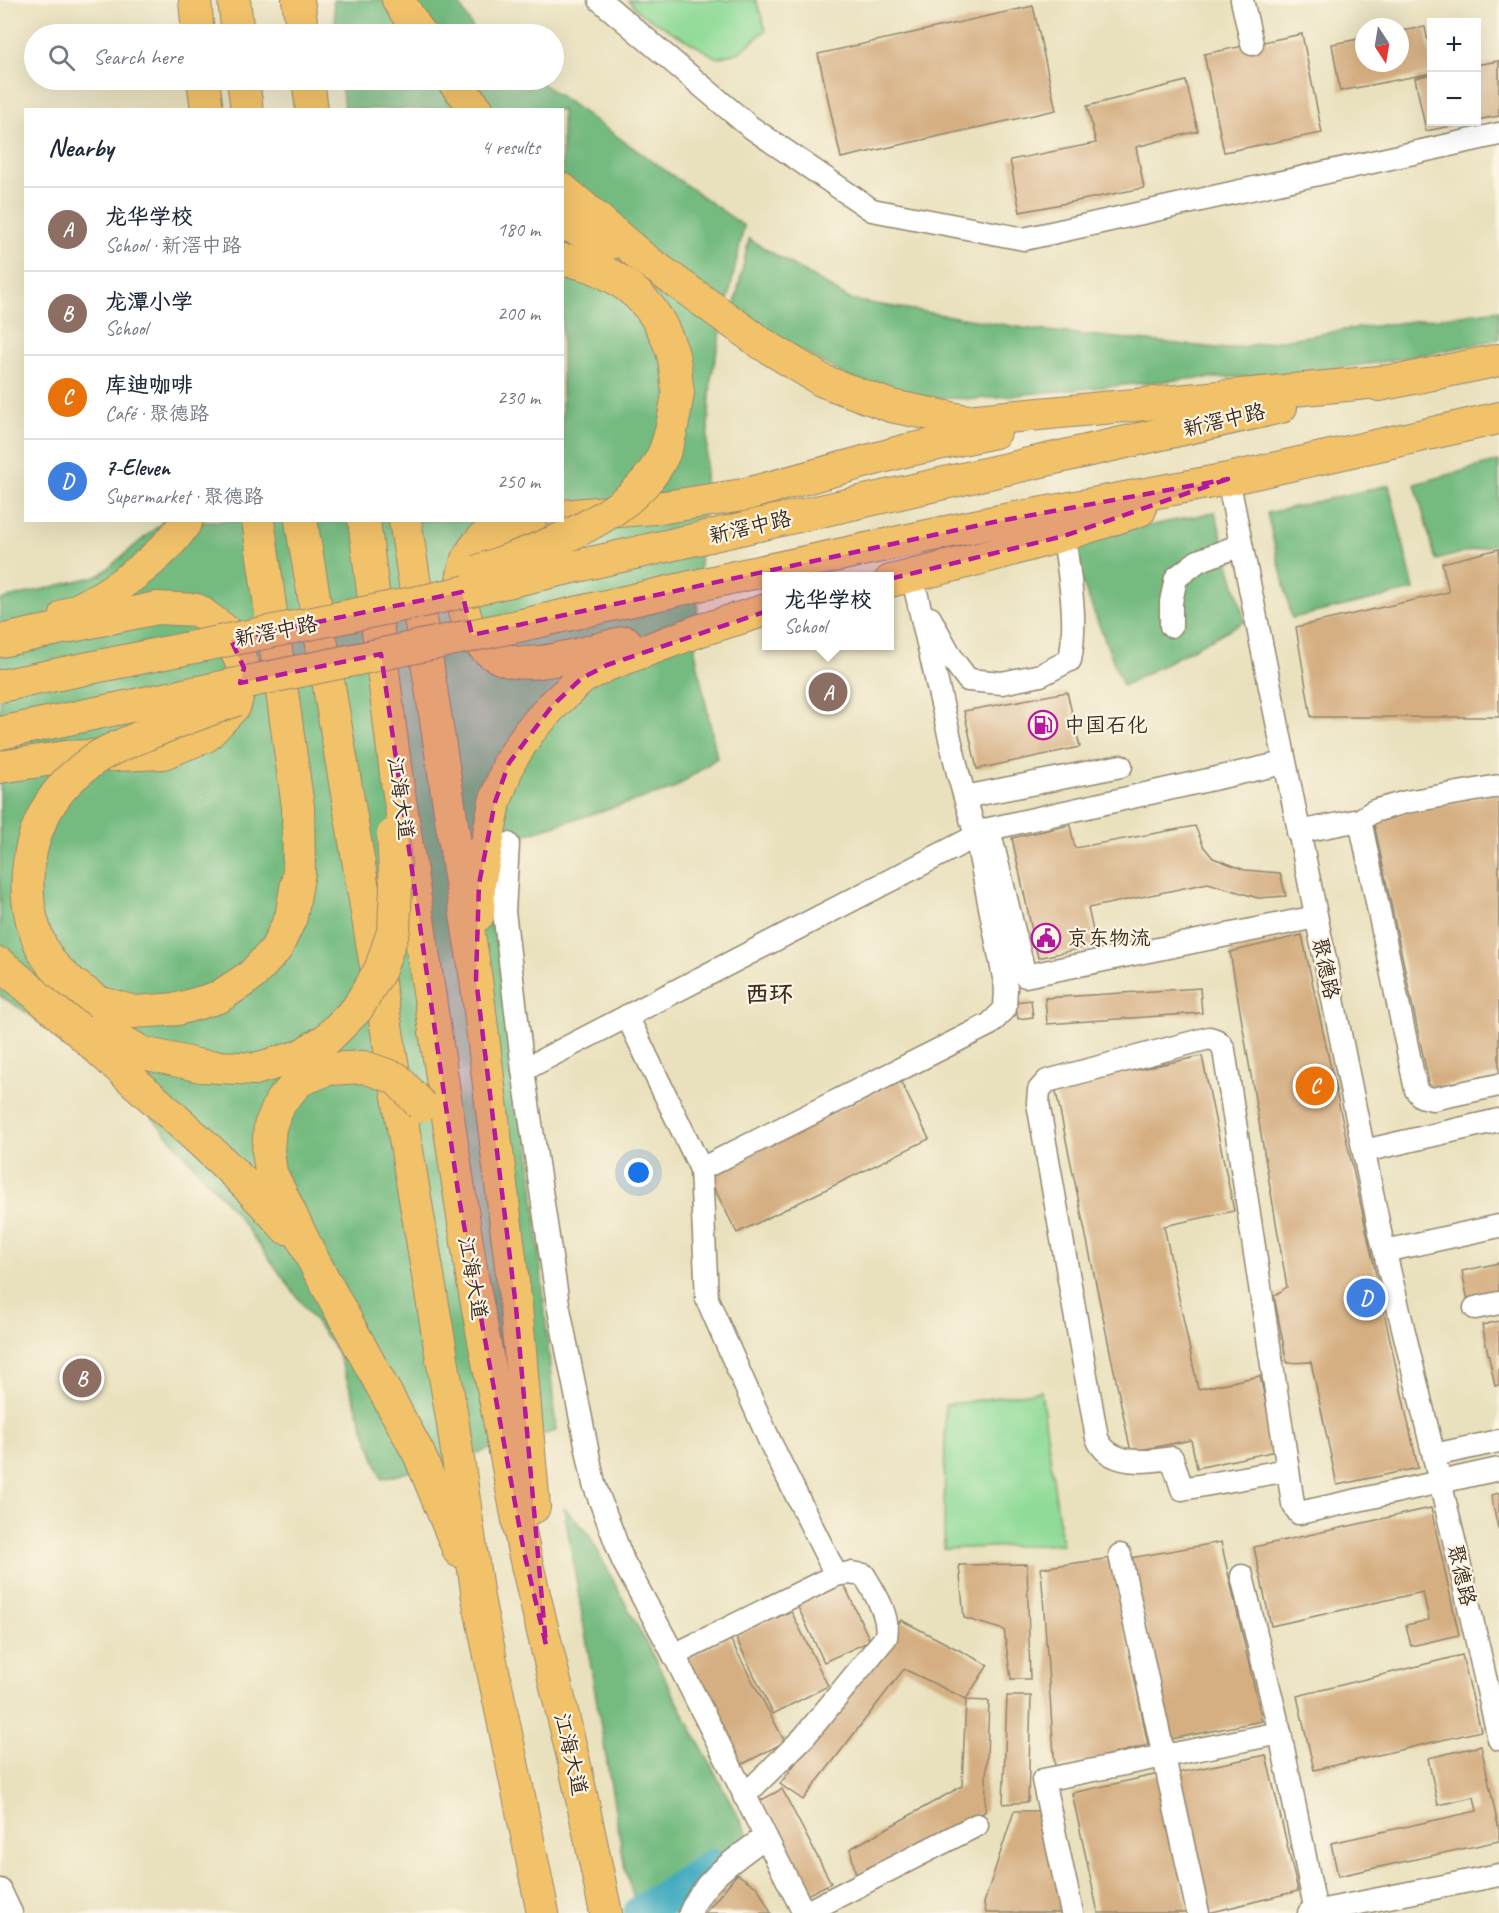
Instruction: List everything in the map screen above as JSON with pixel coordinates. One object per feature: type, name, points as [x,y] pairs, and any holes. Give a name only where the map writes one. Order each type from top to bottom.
[{"type":"highway","points":[[195,0],[197,24]]},
{"type":"highway","points":[[234,0],[237,24]]},
{"type":"highway","points":[[298,0],[302,24]]},
{"type":"highway","points":[[398,0],[414,24]]},
{"type":"highway","points":[[204,90],[207,108]]},
{"type":"highway","points":[[244,90],[247,108]]},
{"type":"highway","points":[[309,90],[312,108]]},
{"type":"highway","points":[[461,90],[476,108]]},
{"type":"highway","points":[[564,191],[643,258],[761,343],[823,381],[891,406],[966,420],[1400,380]]},
{"type":"highway","points":[[564,224],[643,258]]},
{"type":"highway","points":[[370,625],[567,536],[607,513],[640,489],[659,463],[672,429],[678,393],[672,353],[656,316],[630,288],[605,271],[575,261],[564,260]]},
{"type":"highway","name":"新滘中路","points":[[0,686],[370,625],[723,533],[1400,380],[1499,360]]},
{"type":"highway","points":[[564,516],[665,507],[743,495],[904,451],[968,437],[1167,402]]},
{"type":"highway","name":"新滘中路","points":[[0,734],[337,655],[518,626],[1004,520],[1228,479],[1499,418]]},
{"type":"highway","points":[[905,583],[1064,536],[1228,479]]},
{"type":"highway","points":[[8,638],[94,603],[140,571],[181,530],[186,522]]},
{"type":"highway","points":[[258,522],[280,678],[298,807],[299,872],[291,917],[276,949],[252,975],[219,997],[178,1009],[134,1012],[99,1002],[70,983],[44,951],[29,905],[27,887],[28,864],[36,837],[47,810],[66,783],[95,759],[159,728],[280,678],[337,655]]},
{"type":"highway","points":[[302,522],[337,655]]},
{"type":"highway","points":[[314,522],[337,655]]},
{"type":"highway","points":[[37,993],[143,1053],[202,1066],[255,1069],[300,1056],[327,1038],[357,1009],[380,970],[394,929],[396,887],[393,835],[370,625],[364,522]]},
{"type":"highway","points":[[405,522],[476,979],[516,1307],[546,1645]]},
{"type":"highway","points":[[519,522],[480,540],[461,582],[463,610],[471,633],[487,651],[513,662],[545,661],[762,610]]},
{"type":"highway","points":[[0,767],[66,757],[163,753],[206,736],[235,705],[244,668],[227,632],[197,610],[157,608],[8,638]]},
{"type":"highway","points":[[476,979],[479,885],[495,802],[509,763],[528,733],[582,678],[608,665],[701,630],[762,610]]},
{"type":"highway","name":"江海大道","points":[[370,625],[396,774],[447,1100],[459,1198],[522,1541],[606,1913]]},
{"type":"highway","name":"江海大道","points":[[337,655],[478,1598],[543,1913]]},
{"type":"highway","points":[[0,963],[37,993],[213,1154],[254,1193],[312,1258]]},
{"type":"highway","points":[[459,1198],[441,1144],[422,1106],[396,1078],[364,1067],[328,1070],[300,1080],[281,1101],[270,1126],[268,1151],[271,1173],[312,1258],[419,1454],[478,1598]]},
{"type":"street","points":[[600,0],[749,126],[872,210],[1024,239],[1499,134]]},
{"type":"street","points":[[1242,0],[1252,44]]},
{"type":"street","name":"聚德路","points":[[1228,479],[1385,1251],[1499,1739]]},
{"type":"street","points":[[905,583],[952,660],[968,680],[1002,683],[1041,675],[1070,660],[1074,640],[1064,536]]},
{"type":"street","points":[[1171,626],[1171,602],[1176,578],[1198,561],[1241,545]]},
{"type":"street","points":[[701,1169],[990,1024],[1005,1009],[1006,988],[976,836],[905,583]]},
{"type":"street","points":[[1284,763],[989,829],[1025,976],[1316,917]]},
{"type":"street","points":[[965,797],[1121,766]]},
{"type":"street","points":[[1298,832],[1360,820],[1374,811],[1406,802],[1499,786]]},
{"type":"street","points":[[1360,820],[1416,1090],[1421,1096],[1433,1099],[1499,1085]]},
{"type":"street","points":[[523,1070],[976,836]]},
{"type":"street","points":[[508,844],[504,911],[523,1070],[558,1304],[594,1484],[623,1561],[674,1655],[804,1913],[977,1825]]},
{"type":"street","points":[[627,1016],[701,1169],[707,1299],[771,1444],[836,1575]]},
{"type":"street","points":[[1288,1470],[1182,1489],[1172,1458],[1148,1462],[1134,1461],[1110,1453],[1099,1444],[1038,1103],[1039,1090],[1047,1081],[1209,1038],[1222,1044],[1224,1050],[1288,1470],[1293,1504],[1299,1512],[1499,1469]]},
{"type":"street","points":[[1364,1151],[1499,1120]]},
{"type":"street","points":[[1385,1251],[1499,1226]]},
{"type":"street","points":[[1475,1308],[1499,1303]]},
{"type":"street","points":[[1434,1455],[1499,1441]]},
{"type":"street","points":[[1120,1555],[1198,1913]]},
{"type":"street","points":[[674,1655],[836,1575],[849,1573],[864,1575],[875,1594],[888,1626],[886,1636],[820,1719],[782,1761],[744,1796]]},
{"type":"street","points":[[1242,1576],[1280,1733],[1313,1912],[1499,1875]]},
{"type":"street","points":[[1072,1913],[1043,1780],[1280,1733]]},
{"type":"street","points":[[690,1913],[695,1900],[725,1866],[765,1837]]},
{"type":"street","points":[[0,1890],[11,1913]]},
{"type":"highlighted area","points":[[1228,479],[1064,536],[788,604],[607,665],[582,678],[552,706],[509,763],[495,802],[479,884],[476,979],[516,1307],[546,1645],[524,1552],[459,1198],[381,654],[240,683],[244,668],[231,640],[462,592],[472,635],[994,522]]},
{"type":"green space","points":[[333,0],[457,0],[470,24],[336,24]]},
{"type":"green space","points":[[628,0],[756,0],[766,30],[740,52],[717,58],[640,13]]},
{"type":"green space","points":[[342,90],[551,90],[744,226],[711,378],[695,651],[717,758],[673,789],[501,842],[556,1431],[382,1479],[337,1351],[234,1211],[121,1082],[20,1008],[0,996],[0,600],[100,575],[163,522],[564,522],[564,108],[344,108]]},
{"type":"green space","points":[[749,239],[851,300],[1036,330],[1228,349],[1344,330],[1499,310],[1499,339],[1388,361],[1274,375],[1198,378],[976,399],[881,396],[733,312]]},
{"type":"green space","points":[[1499,461],[1499,543],[1436,560],[1415,484]]},
{"type":"green space","points":[[1389,485],[1414,590],[1292,618],[1267,513]]},
{"type":"green space","points":[[1215,512],[1245,621],[1123,686],[1067,543]]},
{"type":"green space","points":[[1041,1391],[1062,1544],[944,1549],[945,1405]]},
{"type":"green space","points":[[564,1508],[588,1533],[748,1835],[700,1878],[687,1900],[683,1913],[638,1913],[625,1869]]},
{"type":"building","points":[[1033,6],[1056,110],[841,158],[818,54]]},
{"type":"building","points":[[1425,27],[1427,74],[1340,91],[1332,44],[1355,40],[1355,72],[1409,72],[1409,30]]},
{"type":"building","points":[[1302,34],[1322,133],[1224,152],[1204,54]]},
{"type":"building","points":[[1499,61],[1499,116],[1481,119],[1481,72],[1481,64]]},
{"type":"building","points":[[1427,75],[1427,126],[1451,126],[1426,131],[1415,78]]},
{"type":"building","points":[[1186,81],[1198,131],[1136,147],[1144,188],[1020,212],[1010,160],[1096,143],[1087,106]]},
{"type":"building","points":[[1499,549],[1499,717],[1311,717],[1296,627],[1449,592],[1442,563]]},
{"type":"building","points":[[1067,692],[1080,747],[977,769],[964,711]]},
{"type":"building","points":[[1499,793],[1499,1074],[1430,1088],[1373,819]]},
{"type":"building","points":[[1070,825],[1075,848],[1195,826],[1204,847],[1213,858],[1245,870],[1280,873],[1286,896],[1258,898],[1208,883],[1088,908],[1096,945],[1038,958],[1012,838]]},
{"type":"building","points":[[1302,935],[1418,1468],[1337,1485],[1311,1362],[1287,1363],[1274,1296],[1287,1287],[1230,952]]},
{"type":"building","points":[[1200,988],[1202,1013],[1047,1024],[1045,998]]},
{"type":"building","points":[[1031,1000],[1033,1017],[1018,1019],[1015,1002]]},
{"type":"building","points":[[1202,1056],[1234,1211],[1164,1226],[1198,1389],[1260,1376],[1276,1451],[1197,1468],[1191,1440],[1131,1452],[1055,1087]]},
{"type":"building","points":[[900,1080],[929,1139],[737,1233],[707,1174]]},
{"type":"building","points":[[1499,1263],[1499,1294],[1468,1301],[1462,1271]]},
{"type":"building","points":[[1499,1321],[1499,1385],[1495,1386],[1482,1325]]},
{"type":"building","points":[[1499,1493],[1499,1528],[1498,1528],[1491,1495]]},
{"type":"building","points":[[1431,1508],[1459,1635],[1411,1646],[1406,1625],[1429,1620],[1423,1592],[1271,1626],[1254,1547]]},
{"type":"building","points":[[1221,1542],[1262,1721],[1171,1739],[1130,1558]]},
{"type":"building","points":[[1111,1558],[1148,1745],[1055,1769],[1041,1568]]},
{"type":"building","points":[[1027,1564],[1030,1679],[1011,1679],[1004,1630],[964,1618],[959,1565]]},
{"type":"building","points":[[844,1584],[870,1641],[824,1662],[797,1605]]},
{"type":"building","points":[[791,1611],[828,1686],[773,1714],[735,1636]]},
{"type":"building","points":[[901,1620],[988,1665],[966,1699],[904,1669],[803,1800],[780,1784]]},
{"type":"building","points":[[729,1637],[785,1742],[737,1767],[681,1662]]},
{"type":"building","points":[[1462,1655],[1481,1731],[1314,1770],[1297,1696]]},
{"type":"building","points":[[1007,1696],[1031,1696],[1028,1802],[1003,1804]]},
{"type":"building","points":[[966,1700],[989,1701],[985,1812],[856,1875],[850,1849],[962,1786]]},
{"type":"building","points":[[1481,1746],[1499,1830],[1499,1841],[1338,1876],[1331,1843],[1477,1811],[1474,1797],[1438,1805],[1428,1758]]},
{"type":"building","points":[[1266,1755],[1298,1891],[1208,1913],[1177,1773]]},
{"type":"building","points":[[1159,1774],[1188,1913],[1098,1913],[1072,1793]]},
{"type":"building","points":[[782,1789],[831,1883],[803,1897],[754,1804]]},
{"type":"building","points":[[1014,1811],[1042,1811],[1062,1913],[986,1913],[984,1903]]},
{"type":"building","points":[[737,1874],[758,1888],[771,1913],[705,1913]]},
{"type":"waterway","points":[[641,1913],[713,1867]]},
{"type":"place","name":"龙华学校","points":[[828,692]]},
{"type":"place","name":"中国石化","points":[[1043,725]]},
{"type":"place","name":"京东物流","points":[[1046,938]]},
{"type":"place","name":"库迪咖啡","points":[[1315,1086]]},
{"type":"place","name":"7-Eleven","points":[[1366,1298]]},
{"type":"place","name":"龙潭小学","points":[[82,1378]]},
{"type":"district","name":"西环","points":[[769,994]]}]
